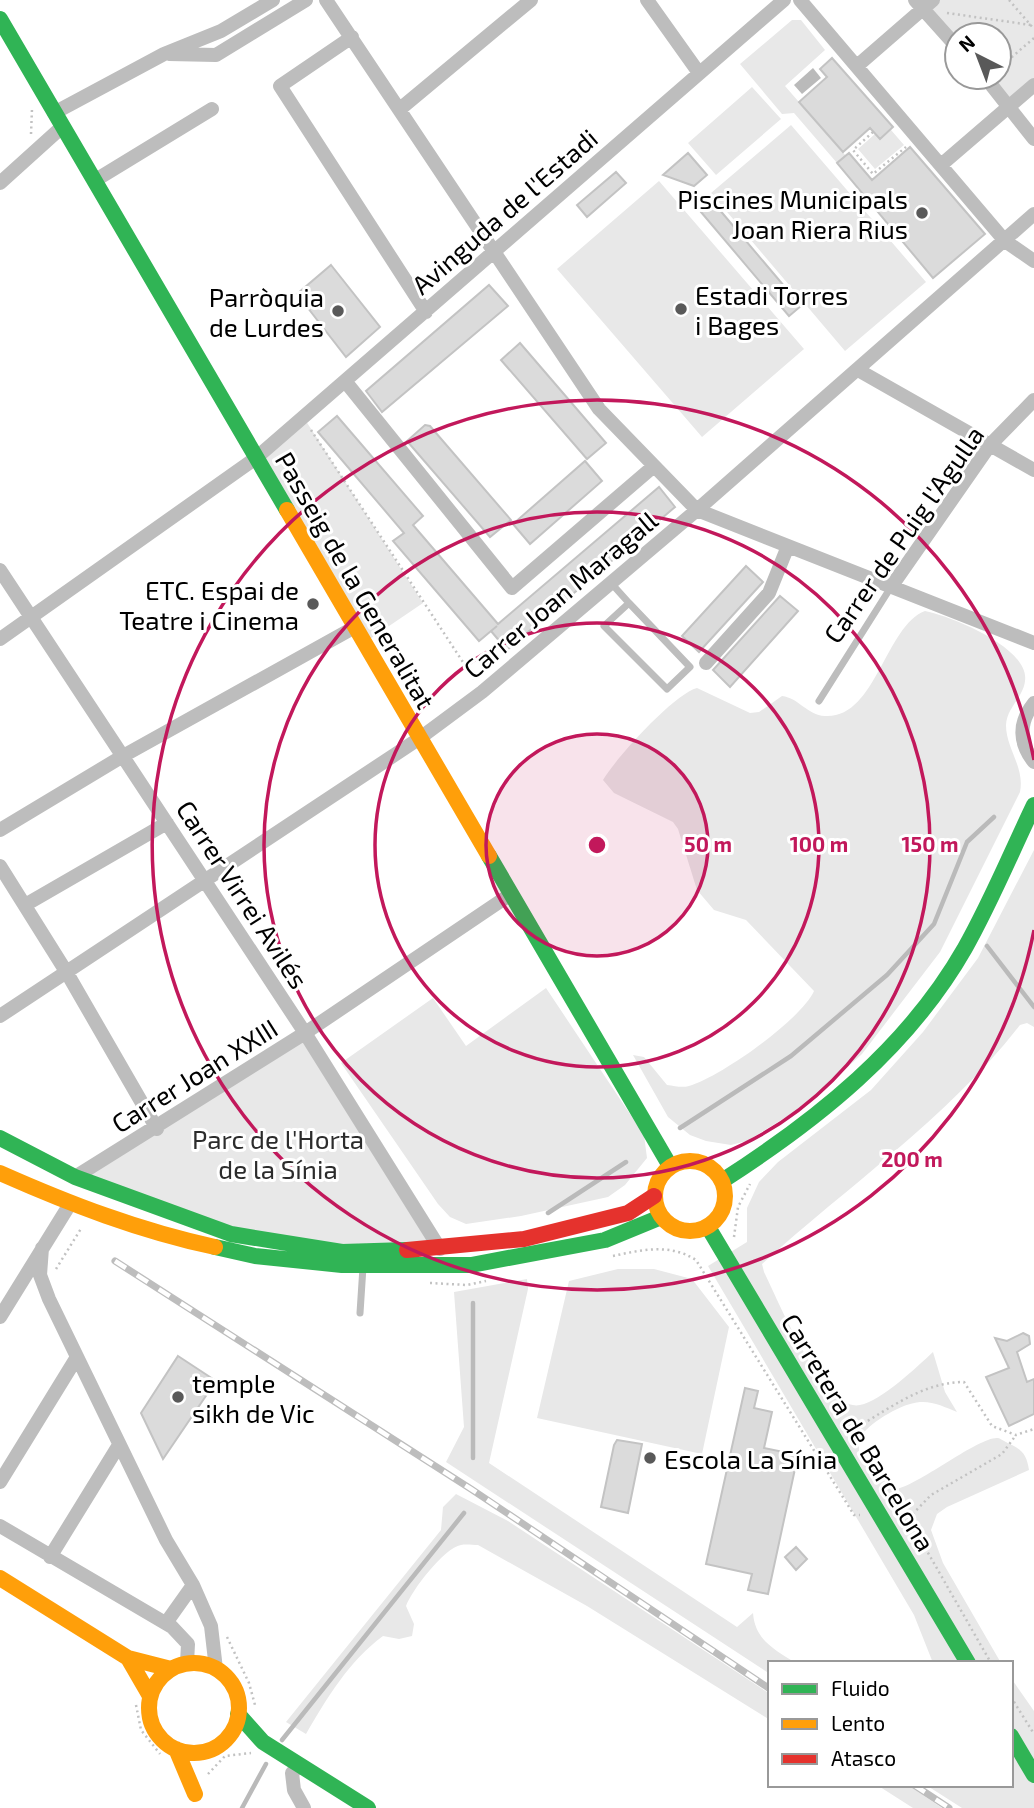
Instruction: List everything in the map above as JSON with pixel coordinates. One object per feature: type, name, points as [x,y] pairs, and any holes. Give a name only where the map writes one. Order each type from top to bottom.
[{"type":"street","points":[[0,183],[58,120],[164,54],[221,31],[273,0]]},
{"type":"street","points":[[164,54],[216,55],[306,0]]},
{"type":"street","points":[[327,0],[599,409],[697,510],[1034,643]]},
{"type":"street","points":[[400,108],[531,0]]},
{"type":"street","points":[[647,0],[699,73]]},
{"type":"street","name":"Avinguda de l'Estadi","points":[[0,639],[256,457],[304,418],[784,0]]},
{"type":"street","points":[[800,0],[1005,241],[1034,261]]},
{"type":"street","points":[[857,66],[924,3],[943,28]]},
{"type":"street","name":"Passeig de la Generalitat","points":[[0,19],[670,1166]]},
{"type":"street","points":[[352,37],[280,86],[426,312]]},
{"type":"street","points":[[941,165],[1034,85]]},
{"type":"street","points":[[997,91],[1007,103],[1007,108],[1034,139]]},
{"type":"street","points":[[94,181],[212,109]]},
{"type":"street","name":"Carrer Joan Maragall","points":[[0,1016],[420,738],[482,692],[697,510],[1034,215]]},
{"type":"street","points":[[858,370],[1034,470]]},
{"type":"street","points":[[345,382],[512,589],[654,466]]},
{"type":"street","name":"Carrer de Puig l'Agulla","points":[[891,587],[990,445],[1034,400]]},
{"type":"street","points":[[706,663],[769,593],[788,546]]},
{"type":"street","name":"Carrer Virrei Avilés","points":[[0,569],[305,1033],[440,1249]]},
{"type":"street","points":[[0,830],[123,756],[355,627]]},
{"type":"street","points":[[1034,703],[1022,725],[1022,739],[1034,762]]},
{"type":"street","points":[[722,1181],[804,1125],[896,1042],[963,950],[1034,805]]},
{"type":"street","points":[[25,905],[167,822]]},
{"type":"street","points":[[0,866],[67,973],[157,1129]]},
{"type":"street","name":"Carrer Joan XXIII","points":[[75,1177],[157,1129],[305,1033],[511,894]]},
{"type":"street","points":[[0,1138],[75,1177],[231,1234],[342,1252],[440,1249],[524,1239],[628,1213],[654,1196],[662,1174],[670,1166],[694,1160],[706,1164],[722,1181],[725,1202],[716,1220],[708,1227],[698,1231],[678,1230],[661,1217],[654,1196]]},
{"type":"street","points":[[0,1173],[70,1204],[172,1238],[243,1254],[363,1266],[471,1265],[605,1240],[661,1217]]},
{"type":"street","points":[[0,1317],[70,1204]]},
{"type":"street","name":"Carretera de Barcelona","points":[[708,1227],[967,1661]]},
{"type":"street","points":[[42,1248],[40,1275],[119,1445],[166,1540],[193,1585],[211,1626],[216,1669]]},
{"type":"street","points":[[0,1482],[77,1357]]},
{"type":"street","points":[[50,1557],[119,1445]]},
{"type":"street","points":[[0,1526],[166,1623],[188,1644],[179,1666],[143,1695]]},
{"type":"street","points":[[0,1578],[128,1658],[179,1666],[202,1663],[216,1669],[233,1685],[238,1714],[232,1731],[220,1744],[205,1751],[170,1754]]},
{"type":"street","points":[[166,1623],[193,1585]]},
{"type":"street","points":[[128,1658],[155,1731],[196,1801]]},
{"type":"street","points":[[238,1714],[263,1742],[368,1808]]},
{"type":"street","points":[[1013,1739],[1034,1775]]},
{"type":"street","points":[[220,1744],[263,1742]]},
{"type":"street","points":[[196,1801],[205,1751]]},
{"type":"street","points":[[299,1766],[292,1773],[294,1790],[304,1808]]},
{"type":"lane","points":[[611,583],[690,667],[667,689],[604,626],[629,603]]},
{"type":"lane","name":"Carrer de Puig l'Agulla","points":[[819,701],[891,587]]},
{"type":"lane","points":[[360,1313],[363,1266]]},
{"type":"path","points":[[1009,0],[1032,27]]},
{"type":"path","points":[[924,3],[1032,27]]},
{"type":"path","points":[[1013,56],[1034,38]]},
{"type":"path","points":[[873,132],[853,150],[873,174],[906,146],[900,138]]},
{"type":"path","points":[[304,418],[482,692]]},
{"type":"path","points":[[56,1276],[56,1268],[83,1224]]},
{"type":"path","points":[[696,1260],[854,1515],[905,1522],[919,1537],[990,1661]]},
{"type":"path","points":[[835,1440],[924,1389],[942,1382],[964,1382],[992,1426],[1016,1435]]},
{"type":"path","points":[[905,1522],[931,1495],[1002,1454],[1016,1435],[1034,1429]]},
{"type":"path","points":[[223,1628],[249,1683],[255,1707]]},
{"type":"path","points":[[143,1695],[141,1730],[150,1745],[170,1754]]},
{"type":"path","points":[[1013,1701],[1034,1734]]},
{"type":"path","points":[[208,1774],[225,1756],[249,1753]]},
{"type":"green space","points":[[933,0],[1034,0],[1034,85],[1007,108],[995,91],[1013,91],[1013,21],[943,21],[943,31],[923,9]]},
{"type":"green space","points":[[792,20],[801,20],[825,50],[785,86],[846,156],[837,163],[794,113],[782,114],[740,64]]},
{"type":"green space","points":[[752,87],[781,119],[716,175],[688,143]]},
{"type":"green space","points":[[791,125],[926,282],[845,351],[711,193]]},
{"type":"green space","points":[[891,130],[904,145],[875,169],[858,149],[875,134],[880,139]]},
{"type":"green space","name":"Estadi Torres i Bages","points":[[659,181],[804,349],[702,437],[557,269]]},
{"type":"green space","points":[[304,418],[423,603],[364,643],[256,458]]},
{"type":"green space","points":[[925,611],[952,619],[987,636],[1015,657],[1023,669],[1024,687],[1009,713],[1006,725],[1020,774],[1020,792],[940,952],[862,1054],[804,1106],[747,1141],[731,1145],[690,1135],[668,1117],[633,1055],[644,1057],[667,1085],[689,1086],[703,1081],[758,1046],[793,1017],[814,991],[746,920],[714,910],[697,890],[678,829],[673,822],[614,793],[603,780],[632,743],[661,714],[674,702],[697,688],[750,713],[759,712],[782,696],[819,715],[842,713],[857,703],[869,688],[900,634],[911,620]]},
{"type":"green space","points":[[1034,850],[1034,1027],[1027,1023],[1020,1025],[992,1059],[930,1121],[762,1264],[780,1306],[817,1374],[832,1392],[846,1403],[860,1405],[878,1397],[933,1352],[945,1392],[957,1412],[930,1402],[913,1403],[880,1419],[862,1435],[860,1441],[859,1451],[897,1489],[990,1439],[1001,1439],[1022,1452],[1026,1458],[1029,1470],[947,1507],[937,1514],[931,1530],[943,1563],[1000,1661],[932,1661],[914,1615],[708,1266],[747,1242],[747,1208],[759,1182],[778,1162],[871,1090],[923,1032],[978,958]]},
{"type":"green space","points":[[546,988],[644,1135],[647,1158],[625,1185],[608,1197],[521,1216],[466,1224],[450,1217],[438,1204],[341,1063],[433,998],[466,1046]]},
{"type":"green space","name":"Parc de l'Horta de la Sínia","points":[[305,1033],[440,1249],[342,1252],[231,1234],[75,1177]]},
{"type":"green space","points":[[618,1269],[654,1269],[692,1279],[729,1327],[702,1454],[537,1418],[569,1281]]},
{"type":"green space","points":[[527,1279],[528,1289],[489,1463],[737,1627],[753,1613],[757,1630],[762,1637],[793,1661],[768,1661],[768,1673],[446,1462],[464,1427],[454,1292]]},
{"type":"green space","points":[[456,1494],[508,1521],[768,1693],[768,1719],[587,1606],[478,1545],[461,1545],[438,1561],[409,1599],[406,1606],[414,1624],[412,1636],[399,1639],[383,1636],[371,1646],[340,1681],[306,1734],[286,1722],[441,1530],[443,1507]]},
{"type":"green space","points":[[1013,1681],[1034,1711],[1034,1808],[962,1808],[929,1787],[1013,1787]]},
{"type":"green space","points":[[880,1787],[911,1787],[942,1808],[913,1808]]},
{"type":"shaded area","points":[[813,68],[821,78],[802,94],[794,85]]},
{"type":"building","name":"Piscines Municipals Joan Riera Rius","points":[[832,58],[893,127],[880,139],[870,128],[843,152],[799,102],[827,77],[820,69]]},
{"type":"building","name":"Piscines Municipals Joan Riera Rius","points":[[910,147],[985,234],[933,278],[837,163],[849,153],[872,180]]},
{"type":"building","points":[[688,153],[707,175],[694,186],[663,175]]},
{"type":"building","points":[[616,172],[626,183],[587,217],[577,205]]},
{"type":"building","points":[[713,202],[801,306],[789,316],[701,212]]},
{"type":"building","name":"Parròquia de Lurdes","points":[[331,265],[380,327],[346,357],[297,294]]},
{"type":"building","points":[[489,285],[508,306],[382,412],[366,391]]},
{"type":"building","points":[[520,343],[606,443],[587,459],[501,360]]},
{"type":"building","points":[[337,416],[423,516],[413,525],[498,624],[659,487],[675,507],[507,650],[491,631],[479,641],[393,541],[404,533],[318,432]]},
{"type":"building","points":[[425,425],[430,426],[511,520],[490,537],[407,441]]},
{"type":"building","points":[[585,461],[602,481],[530,544],[513,524]]},
{"type":"building","points":[[746,566],[763,582],[699,652],[682,636]]},
{"type":"building","points":[[780,596],[798,611],[730,687],[713,670]]},
{"type":"building","points":[[1023,1333],[1029,1336],[1030,1344],[1017,1352],[1027,1382],[1034,1379],[1034,1414],[1009,1426],[986,1377],[1009,1368],[995,1338],[1007,1341]]},
{"type":"building","name":"temple sikh de Vic","points":[[178,1356],[216,1381],[163,1459],[141,1413]]},
{"type":"building","points":[[745,1388],[758,1391],[754,1408],[772,1412],[764,1448],[798,1455],[768,1594],[748,1590],[752,1574],[706,1564]]},
{"type":"building","points":[[617,1440],[642,1444],[628,1513],[601,1507]]},
{"type":"building","points":[[796,1547],[807,1559],[796,1570],[785,1557]]},
{"type":"waterway","points":[[680,1128],[791,1056],[887,975],[934,924],[967,842],[994,817]]},
{"type":"waterway","points":[[987,946],[1034,1007]]},
{"type":"waterway","points":[[548,1213],[626,1162]]},
{"type":"waterway","points":[[473,1303],[473,1458]]},
{"type":"waterway","points":[[282,1740],[464,1513]]},
{"type":"waterway","points":[[242,1808],[266,1764]]},
{"type":"railway","points":[[115,1261],[471,1489],[768,1688]]},
{"type":"railway","points":[[917,1787],[949,1808]]},
{"type":"traffic: fast","points":[[0,19],[287,510]]},
{"type":"traffic: fast","points":[[722,1181],[826,1107],[888,1050],[916,1018],[965,948],[1034,805]]},
{"type":"traffic: fast","points":[[489,856],[670,1166]]},
{"type":"traffic: fast","points":[[0,1138],[75,1177],[231,1234],[342,1252],[407,1250]]},
{"type":"traffic: fast","points":[[215,1247],[255,1256],[342,1265],[471,1265],[605,1240],[661,1217]]},
{"type":"traffic: fast","points":[[708,1227],[967,1661]]},
{"type":"traffic: fast","points":[[238,1714],[263,1742],[368,1808]]},
{"type":"traffic: fast","points":[[1013,1739],[1034,1775]]},
{"type":"traffic: slow","points":[[287,510],[489,856]]},
{"type":"traffic: slow","points":[[697,1161],[710,1167],[719,1176],[723,1182],[725,1196],[723,1210],[715,1221],[704,1229],[683,1231],[665,1221],[657,1210],[655,1189],[665,1171],[676,1163],[697,1161]]},
{"type":"traffic: slow","points":[[0,1173],[106,1216],[215,1247]]},
{"type":"traffic: slow","points":[[0,1578],[128,1658],[171,1669]]},
{"type":"traffic: slow","points":[[128,1658],[150,1696]]},
{"type":"traffic: slow","points":[[194,1663],[211,1666],[226,1676],[236,1691],[239,1708],[236,1725],[226,1740],[211,1750],[194,1753],[177,1750],[162,1740],[152,1725],[149,1708],[152,1691],[162,1676],[177,1666],[194,1663]]},
{"type":"traffic: slow","points":[[176,1749],[195,1794]]},
{"type":"traffic: jam","points":[[407,1250],[524,1239],[628,1213],[654,1196]]},
{"type":"place","name":"Piscines Municipals Joan Riera Rius","points":[[922,213]]},
{"type":"place","name":"Estadi Torres i Bages","points":[[681,309]]},
{"type":"place","name":"Parròquia de Lurdes","points":[[338,311]]},
{"type":"place","name":"ETC. Espai de Teatre i Cinema","points":[[313,604]]},
{"type":"place","name":"temple sikh de Vic","points":[[178,1397]]},
{"type":"place","name":"Escola La Sínia","points":[[650,1458]]}]
